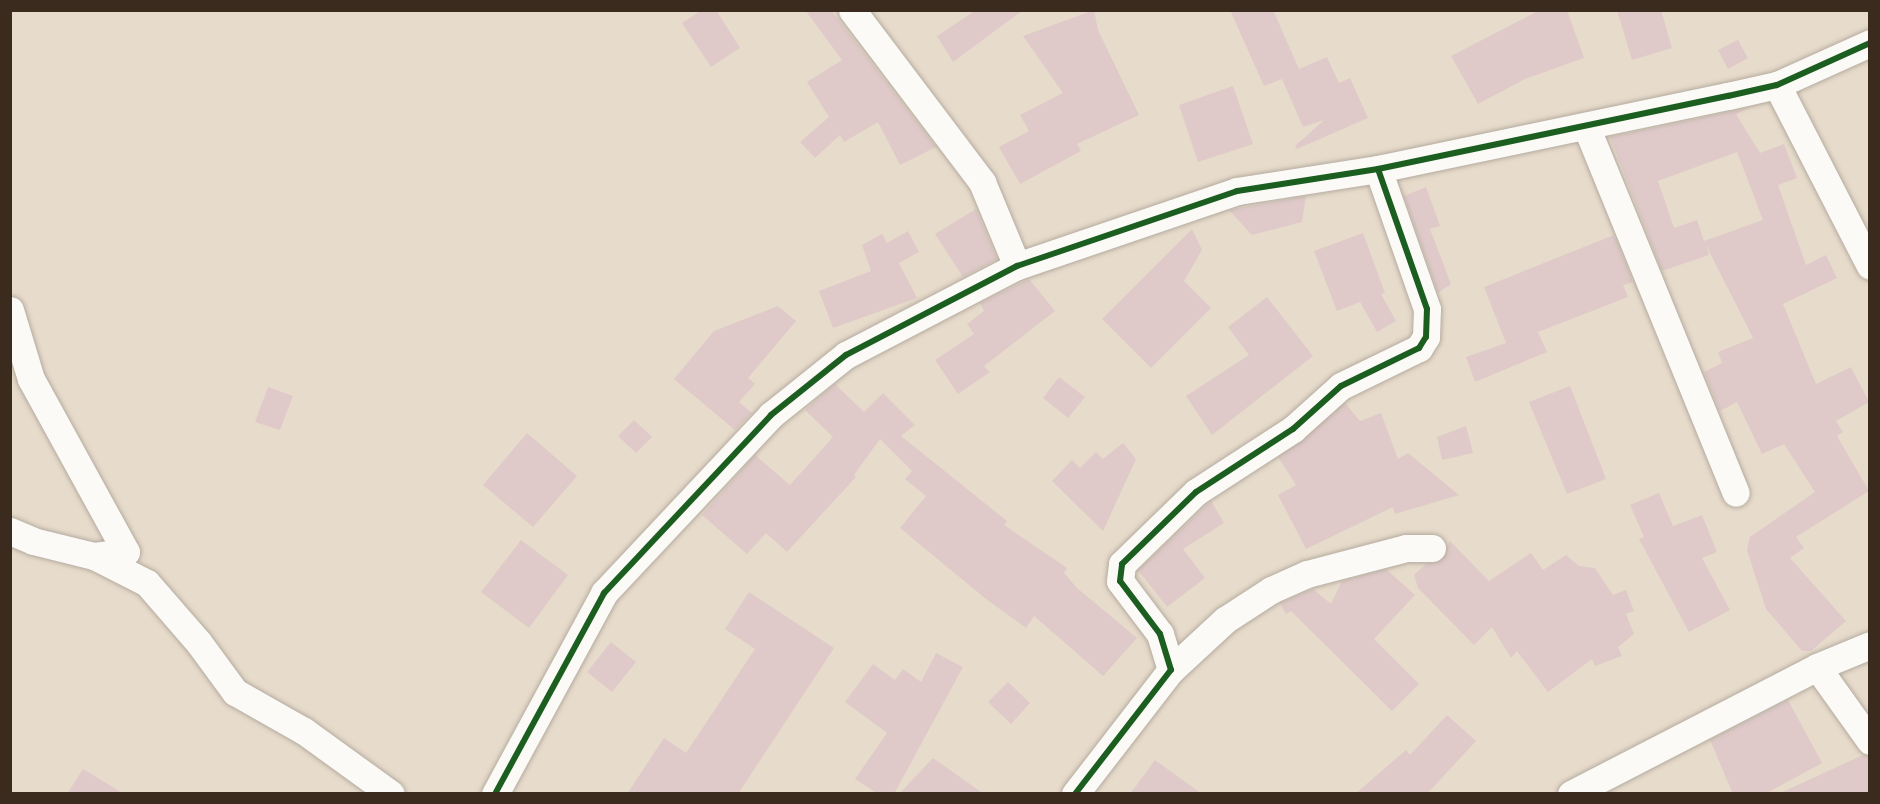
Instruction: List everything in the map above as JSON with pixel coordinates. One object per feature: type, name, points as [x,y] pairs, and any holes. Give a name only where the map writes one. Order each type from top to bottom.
[{"type":"street","points":[[852,10],[982,182],[1017,267]]},
{"type":"street","points":[[495,794],[604,593],[771,415],[846,354],[1017,267],[1237,191],[1378,169],[1777,85],[1869,43]]},
{"type":"street","points":[[1777,85],[1869,266]]},
{"type":"street","points":[[1586,126],[1736,493]]},
{"type":"street","points":[[1171,670],[1160,634],[1120,581],[1122,564],[1196,492],[1293,429],[1341,386],[1419,348],[1426,337],[1427,309],[1378,169]]},
{"type":"street","points":[[10,310],[31,379],[126,552],[94,556]]},
{"type":"street","points":[[10,531],[33,542],[94,556],[147,584],[199,643],[235,692],[297,726],[391,794]]},
{"type":"street","points":[[1075,794],[1171,670],[1225,620],[1272,590],[1306,574],[1406,549],[1432,548]]},
{"type":"street","points":[[1571,794],[1817,667],[1869,645]]},
{"type":"street","points":[[1817,667],[1869,741]]},
{"type":"building","points":[[702,10],[716,10],[740,48],[711,67],[682,23]]},
{"type":"building","points":[[805,10],[831,10],[936,147],[900,165],[878,122],[844,142],[840,135],[815,158],[800,142],[829,117],[807,82],[842,60]]},
{"type":"building","points":[[976,10],[1023,10],[953,62],[937,36]]},
{"type":"building","points":[[1094,10],[1098,30],[1139,115],[1077,144],[1081,151],[1020,184],[999,147],[1029,131],[1020,115],[1063,93],[1023,36]]},
{"type":"building","points":[[1230,10],[1273,10],[1299,69],[1327,57],[1339,83],[1350,78],[1368,118],[1297,149],[1295,146],[1324,120],[1303,127],[1282,79],[1264,86]]},
{"type":"building","points":[[1540,10],[1567,10],[1584,58],[1525,79],[1478,104],[1451,56]]},
{"type":"building","points":[[1617,10],[1661,10],[1672,48],[1632,60]]},
{"type":"building","points":[[1738,40],[1748,58],[1728,69],[1718,50]]},
{"type":"building","points":[[1233,86],[1253,144],[1198,162],[1179,105]]},
{"type":"building","points":[[1751,107],[1736,114],[1760,153],[1784,144],[1797,178],[1778,185],[1806,265],[1826,255],[1837,278],[1783,304],[1816,384],[1851,367],[1869,402],[1836,421],[1843,432],[1837,436],[1869,491],[1796,537],[1804,548],[1790,558],[1846,621],[1811,651],[1802,651],[1766,609],[1747,550],[1750,537],[1815,492],[1784,444],[1762,454],[1737,402],[1720,411],[1704,372],[1722,363],[1718,352],[1753,338],[1706,245],[1709,255],[1662,271],[1610,137]],"holes":[[[1737,152],[1763,220],[1704,241],[1697,220],[1674,228],[1658,181]]]},
{"type":"building","points":[[1426,187],[1440,226],[1430,229],[1451,284],[1438,293],[1404,196]]},
{"type":"building","points":[[1306,196],[1302,222],[1252,235],[1229,210]]},
{"type":"building","points":[[976,209],[997,259],[963,277],[935,234]]},
{"type":"building","points":[[1192,229],[1202,250],[1184,281],[1211,308],[1151,368],[1102,319]]},
{"type":"building","points":[[908,231],[919,252],[899,263],[917,298],[833,328],[819,291],[871,271],[862,245],[882,234],[887,243]]},
{"type":"building","points":[[1363,233],[1385,293],[1381,294],[1396,321],[1377,332],[1360,302],[1337,311],[1314,251]]},
{"type":"building","points":[[1614,235],[1633,282],[1623,285],[1628,297],[1538,332],[1547,352],[1475,382],[1466,357],[1506,343],[1484,287]]},
{"type":"building","points":[[1029,279],[1055,311],[984,366],[990,372],[958,394],[935,360],[974,334],[967,324],[984,311],[980,303]]},
{"type":"building","points":[[1267,297],[1313,356],[1212,435],[1186,396],[1249,355],[1228,327]]},
{"type":"building","points":[[778,306],[796,321],[748,378],[755,384],[739,402],[752,413],[735,430],[674,379],[714,331]]},
{"type":"building","points":[[1059,377],[1085,397],[1068,418],[1043,398]]},
{"type":"building","points":[[835,384],[864,412],[883,393],[915,425],[901,436],[1007,521],[1004,525],[1067,568],[1064,573],[1077,588],[1137,638],[1103,676],[1034,616],[1026,628],[986,599],[900,528],[926,496],[905,479],[912,471],[880,439],[854,475],[856,477],[787,552],[766,533],[747,554],[702,515],[755,455],[790,485],[833,437],[805,410]]},
{"type":"building","points":[[1570,386],[1606,479],[1567,494],[1529,402]]},
{"type":"building","points":[[268,387],[293,396],[280,430],[255,422]]},
{"type":"building","points":[[1345,403],[1360,421],[1381,413],[1398,459],[1408,453],[1459,495],[1395,514],[1393,507],[1306,549],[1278,495],[1296,485],[1278,457]]},
{"type":"building","points":[[634,420],[652,437],[636,453],[618,436]]},
{"type":"building","points":[[1466,426],[1473,453],[1442,460],[1437,437]]},
{"type":"building","points":[[527,433],[577,476],[533,527],[483,485]]},
{"type":"building","points":[[1123,443],[1136,459],[1103,531],[1052,481],[1072,460],[1080,468],[1096,452],[1103,459]]},
{"type":"building","points":[[1659,493],[1673,526],[1702,515],[1717,552],[1702,558],[1730,610],[1689,632],[1639,539],[1644,537],[1630,505]]},
{"type":"building","points":[[1211,501],[1224,523],[1183,549],[1205,578],[1167,607],[1138,570]]},
{"type":"building","points":[[521,540],[568,575],[529,628],[481,592]]},
{"type":"building","points":[[1450,541],[1489,581],[1531,553],[1543,570],[1566,555],[1579,566],[1595,568],[1613,595],[1626,590],[1634,611],[1626,614],[1634,634],[1618,647],[1622,656],[1595,666],[1592,659],[1548,692],[1517,651],[1511,658],[1492,627],[1474,645],[1418,588],[1414,575],[1426,564],[1440,561]]},
{"type":"building","points":[[1386,569],[1415,595],[1374,639],[1419,684],[1392,711],[1291,611],[1286,614],[1280,603],[1313,589],[1331,604],[1342,581]]},
{"type":"building","points":[[749,592],[834,648],[738,794],[627,794],[664,738],[686,753],[755,649],[725,629]]},
{"type":"building","points":[[611,642],[636,662],[612,692],[587,672]]},
{"type":"building","points":[[936,653],[963,667],[894,794],[878,794],[855,779],[887,733],[845,702],[873,664],[895,680],[903,669],[921,682]]},
{"type":"building","points":[[1008,682],[1030,703],[1011,724],[988,702]]},
{"type":"building","points":[[1788,700],[1822,763],[1765,794],[1733,794],[1710,740]]},
{"type":"building","points":[[1447,715],[1476,741],[1427,794],[1355,794],[1406,750],[1410,755]]},
{"type":"building","points":[[1863,755],[1869,756],[1869,794],[1778,794]]},
{"type":"building","points":[[933,758],[984,794],[899,794]]},
{"type":"building","points":[[1155,760],[1202,794],[1130,794]]},
{"type":"building","points":[[83,769],[124,794],[67,794]]},
{"type":"cycle path","points":[[495,794],[604,593],[771,415],[846,355],[1017,266],[1237,191],[1378,169],[1777,85],[1870,43]]},
{"type":"cycle path","points":[[1075,794],[1171,670],[1160,634],[1120,581],[1122,564],[1196,492],[1293,429],[1341,386],[1419,348],[1426,337],[1427,309],[1378,169]]}]
